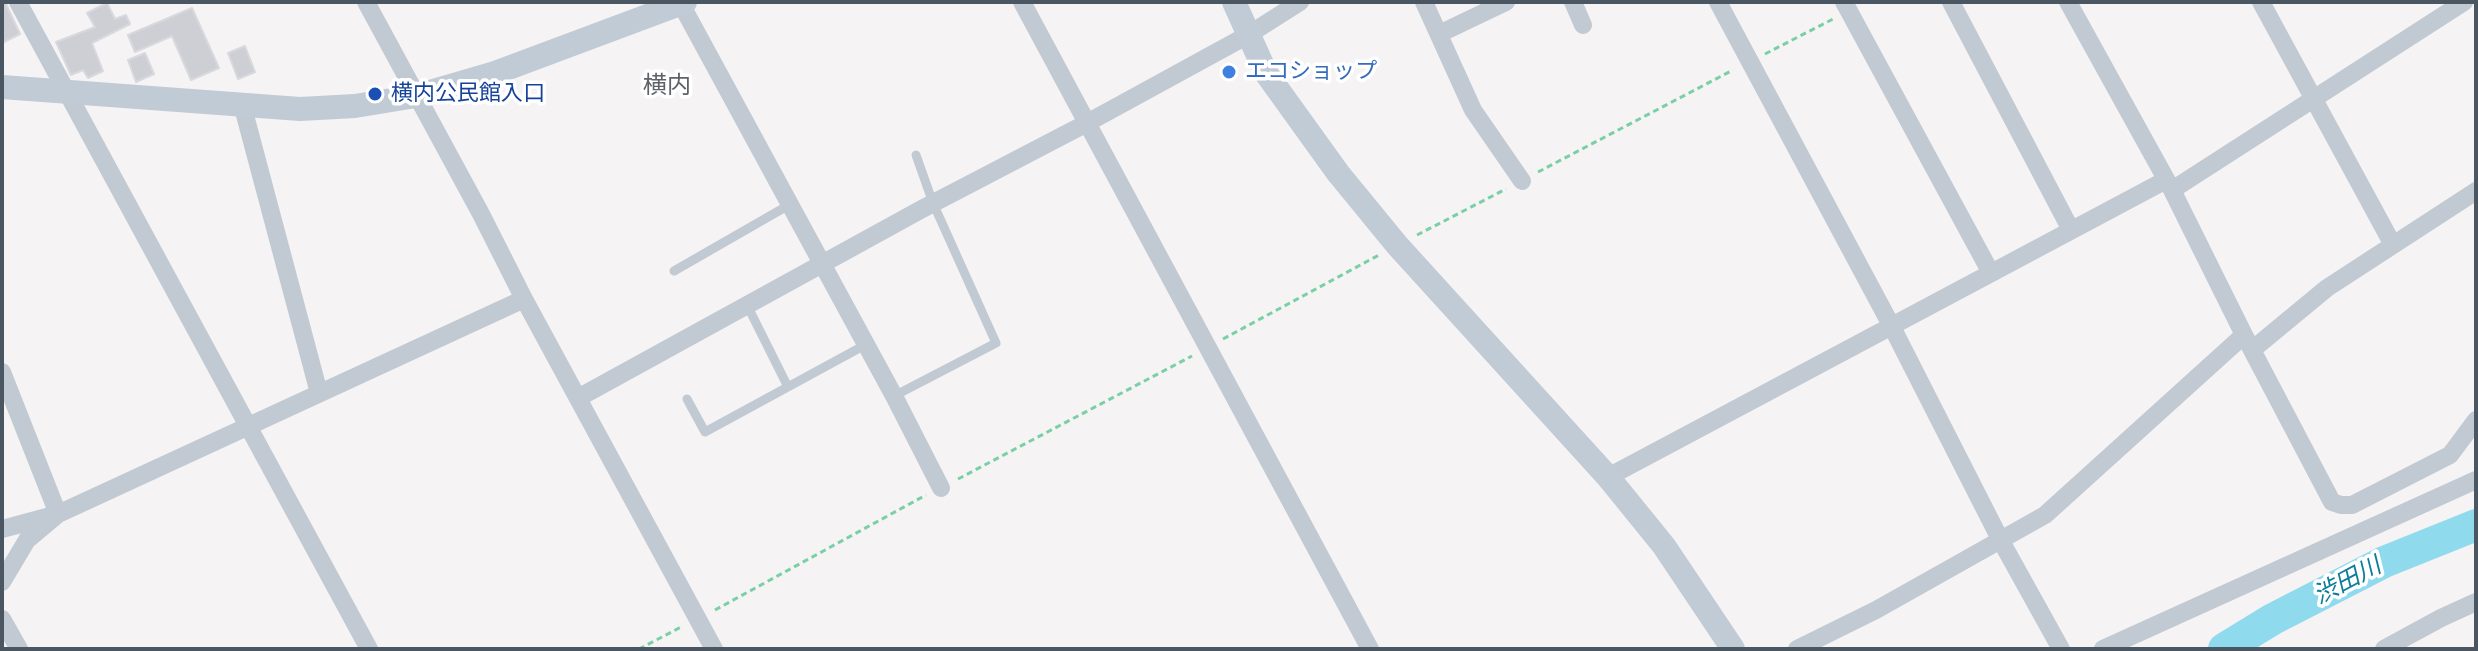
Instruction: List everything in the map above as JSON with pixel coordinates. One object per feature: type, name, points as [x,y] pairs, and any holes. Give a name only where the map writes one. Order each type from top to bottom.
[{"type":"street","points":[[18,2],[369,649]]},
{"type":"street","points":[[366,2],[714,649]]},
{"type":"street","points":[[1022,2],[1370,649]]},
{"type":"street","points":[[1234,2],[1266,73],[1290,108],[1397,245],[1608,477],[1664,546],[1733,649]]},
{"type":"street","points":[[578,398],[820,264],[1248,35],[1300,2]]},
{"type":"street","points":[[1424,2],[1473,110],[1522,181]]},
{"type":"street","points":[[1439,34],[1506,2]]},
{"type":"street","points":[[1573,2],[1583,25]]},
{"type":"street","points":[[1718,2],[1891,325],[2001,541],[2061,649]]},
{"type":"street","points":[[1951,2],[2071,230]]},
{"type":"street","points":[[2068,2],[2169,185],[2332,502],[2352,505],[2450,455],[2476,420]]},
{"type":"street","points":[[2261,2],[2393,245]]},
{"type":"street","points":[[1608,477],[2071,230],[2169,185],[2313,99],[2464,2]]},
{"type":"street","points":[[2,87],[300,109],[355,106],[416,96],[495,73],[682,3],[941,488]]},
{"type":"street","points":[[1846,6],[1991,273]]},
{"type":"street","points":[[242,104],[319,393]]},
{"type":"street","points":[[1797,649],[1876,610],[2045,515],[2248,342],[2476,191]]},
{"type":"street","points":[[2,529],[58,514],[524,299]]},
{"type":"street","points":[[2,372],[58,514]]},
{"type":"street","points":[[2103,649],[2476,480]]},
{"type":"street","points":[[2,582],[27,540],[58,514]]},
{"type":"street","points":[[2384,649],[2476,602]]},
{"type":"street","points":[[2,619],[19,649]]},
{"type":"lane","points":[[894,396],[996,343],[933,203],[916,155]]},
{"type":"lane","points":[[674,271],[789,205]]},
{"type":"lane","points":[[747,305],[788,387]]},
{"type":"lane","points":[[687,399],[705,432],[865,345]]},
{"type":"path","points":[[639,649],[1397,245],[1751,61],[1846,6]]},
{"type":"building","points":[[2,2],[5,2],[20,34],[2,43]]},
{"type":"building","points":[[107,3],[115,19],[126,15],[130,24],[92,43],[103,71],[88,78],[83,70],[71,75],[56,42],[95,27],[87,13]]},
{"type":"building","points":[[192,8],[219,68],[191,80],[172,36],[135,52],[128,35]]},
{"type":"building","points":[[245,46],[255,72],[238,79],[228,53]]},
{"type":"building","points":[[145,53],[154,74],[136,82],[128,60]]},
{"type":"waterway","name":"渋田川","points":[[2224,649],[2273,619],[2384,562],[2476,525]]},
{"type":"place","name":"エコショップ","points":[[1229,72]]},
{"type":"place","name":"横内公民館入口","points":[[375,94]]},
{"type":"district","name":"横内","points":[[667,87]]}]
